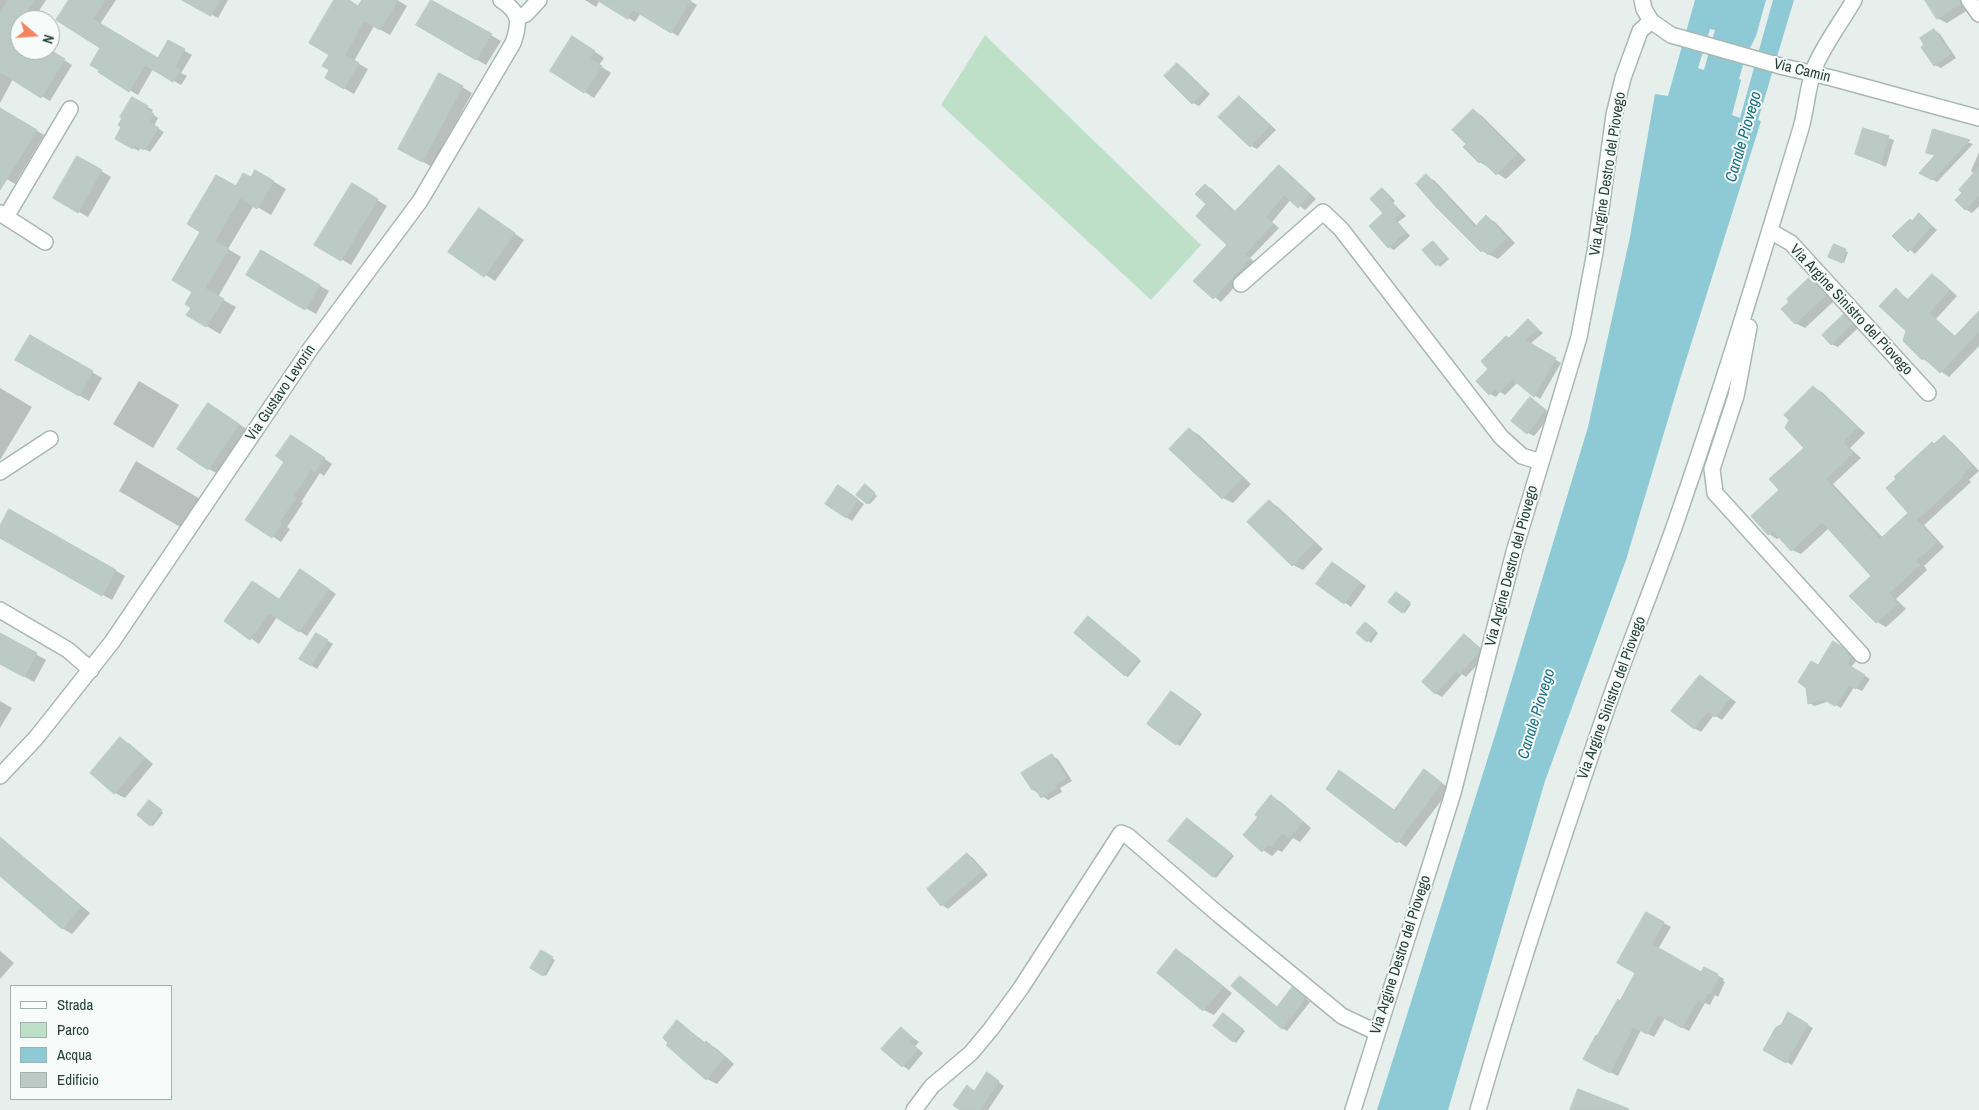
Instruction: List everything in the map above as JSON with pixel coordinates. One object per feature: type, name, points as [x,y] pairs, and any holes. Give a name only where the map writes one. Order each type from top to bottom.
[{"type":"street","points":[[501,0],[518,17],[526,14],[539,0]]},
{"type":"street","points":[[1642,0],[1644,9],[1651,21]]},
{"type":"street","name":"Via Argine Sinistro del Piovego","points":[[1478,1110],[1496,1046],[1562,840],[1609,702],[1680,512],[1770,231],[1806,112],[1805,99],[1813,73],[1824,50],[1854,0]]},
{"type":"street","points":[[1969,0],[1979,14]]},
{"type":"street","name":"Via Gustavo Levorin","points":[[0,776],[36,738],[91,670],[311,348],[420,201],[513,43],[518,17]]},
{"type":"street","name":"Via Camin","points":[[1651,21],[1671,34],[1784,67],[1813,73],[1979,118]]},
{"type":"street","name":"Via Argine Destro del Piovego","points":[[1353,1110],[1452,793],[1514,552],[1562,399],[1587,303],[1614,115],[1623,78],[1640,31],[1651,21]]},
{"type":"street","points":[[45,242],[3,215],[70,109]]},
{"type":"street","points":[[1241,284],[1323,212],[1341,229],[1501,437],[1522,456],[1541,462]]},
{"type":"street","name":"Via Argine Sinistro del Piovego","points":[[1770,231],[1791,243],[1928,393]]},
{"type":"street","name":"Via Argine Sinistro del Piovego","points":[[1752,288],[1750,319],[1736,396],[1712,469],[1715,493],[1862,655]]},
{"type":"street","points":[[0,472],[50,439]]},
{"type":"street","points":[[0,610],[68,650],[91,670]]},
{"type":"street","points":[[914,1110],[932,1086],[971,1053],[1022,988],[1121,833],[1128,836],[1210,908],[1342,1016],[1376,1032]]},
{"type":"green space","points":[[985,35],[1201,245],[1151,300],[941,105]]},
{"type":"water","name":"Canale Piovego","points":[[1695,0],[1766,0],[1756,36],[1745,58],[1739,79],[1741,80],[1732,115],[1740,118],[1773,0],[1794,0],[1758,120],[1761,121],[1681,376],[1626,560],[1545,781],[1448,1110],[1377,1110],[1496,732],[1588,427],[1630,237],[1655,94],[1668,96]],"holes":[[[1710,29],[1715,30],[1704,70],[1698,68]]]},
{"type":"building","points":[[9,0],[34,0],[28,10],[10,10],[10,60],[60,60],[60,56],[65,59],[41,98],[0,72],[0,13]]},
{"type":"building","points":[[69,0],[105,0],[93,19],[158,58],[168,40],[185,49],[175,67],[180,70],[173,82],[145,65],[129,92],[90,65],[100,48],[60,23],[60,14]]},
{"type":"building","points":[[182,0],[220,0],[211,16]]},
{"type":"building","points":[[334,0],[349,0],[358,6],[362,0],[398,0],[380,30],[364,21],[345,55],[359,63],[344,89],[325,78],[329,70],[322,66],[329,55],[309,43]]},
{"type":"building","points":[[431,0],[492,34],[476,60],[416,25]]},
{"type":"building","points":[[597,0],[691,0],[671,33],[633,10],[628,19]]},
{"type":"building","points":[[1925,0],[1960,0],[1961,4],[1937,19]]},
{"type":"building","points":[[1934,29],[1951,54],[1934,66],[1921,47],[1924,45],[1920,38]]},
{"type":"building","points":[[572,36],[595,51],[590,59],[602,66],[584,93],[550,71]]},
{"type":"building","points":[[1177,63],[1205,90],[1192,104],[1164,76]]},
{"type":"building","points":[[439,73],[463,86],[422,162],[398,149]]},
{"type":"building","points":[[1239,96],[1270,126],[1250,147],[1218,117]]},
{"type":"building","points":[[132,97],[148,106],[146,109],[154,114],[149,122],[159,128],[144,150],[135,145],[133,149],[115,139],[121,127],[118,125],[122,118],[120,117]]},
{"type":"building","points":[[0,108],[37,130],[0,190]]},
{"type":"building","points":[[1473,109],[1517,154],[1496,175],[1482,161],[1479,163],[1463,147],[1466,144],[1452,130]]},
{"type":"building","points":[[1863,128],[1889,136],[1881,164],[1855,154]]},
{"type":"building","points":[[1933,129],[1970,140],[1932,180],[1919,173],[1935,155],[1926,153]]},
{"type":"building","points":[[77,156],[102,170],[78,213],[53,198]]},
{"type":"building","points":[[1279,165],[1310,194],[1298,208],[1284,195],[1266,217],[1273,224],[1245,254],[1250,259],[1213,299],[1193,281],[1227,245],[1196,216],[1206,204],[1195,194],[1205,184],[1234,212]]},
{"type":"building","points":[[1979,167],[1979,195],[1965,210],[1955,200],[1962,193],[1959,190]]},
{"type":"building","points":[[255,170],[274,181],[257,209],[240,198],[215,241],[229,249],[205,288],[224,299],[206,327],[186,315],[191,308],[185,304],[192,292],[172,280],[200,232],[187,224],[216,175],[236,186],[243,173],[251,177]]},
{"type":"building","points":[[1426,174],[1475,227],[1486,215],[1507,238],[1488,255],[1483,250],[1481,252],[1416,184]]},
{"type":"building","points":[[352,183],[378,199],[341,261],[314,245]]},
{"type":"building","points":[[1382,188],[1401,212],[1394,219],[1406,232],[1388,248],[1369,226],[1383,213],[1370,199]]},
{"type":"building","points":[[479,208],[515,233],[484,277],[448,252]]},
{"type":"building","points":[[1919,213],[1932,226],[1908,252],[1892,236],[1910,219],[1912,221]]},
{"type":"building","points":[[1433,241],[1447,257],[1436,266],[1422,250]]},
{"type":"building","points":[[1834,244],[1846,249],[1842,263],[1828,257]]},
{"type":"building","points":[[261,250],[320,285],[305,310],[246,275]]},
{"type":"building","points":[[1932,274],[1950,290],[1929,313],[1954,337],[1979,311],[1979,332],[1940,373],[1924,358],[1922,360],[1903,341],[1906,331],[1879,306],[1896,288],[1907,300]]},
{"type":"building","points":[[1810,277],[1826,295],[1795,324],[1781,309],[1789,302],[1787,299]]},
{"type":"building","points":[[1844,314],[1852,324],[1831,345],[1822,335]]},
{"type":"building","points":[[1528,319],[1538,329],[1525,340],[1556,358],[1534,397],[1512,379],[1499,393],[1495,389],[1489,395],[1476,381],[1488,369],[1481,361],[1506,336],[1509,338]]},
{"type":"building","points":[[30,335],[93,371],[79,396],[15,360]]},
{"type":"building","points":[[1813,386],[1858,427],[1843,442],[1853,453],[1826,479],[1880,539],[1908,513],[1886,488],[1896,479],[1894,477],[1932,442],[1934,444],[1944,435],[1972,466],[1962,475],[1963,477],[1917,520],[1937,542],[1916,561],[1920,565],[1889,593],[1898,604],[1876,623],[1849,596],[1871,576],[1822,522],[1791,551],[1773,531],[1768,535],[1751,516],[1779,490],[1769,479],[1804,448],[1785,428],[1789,420],[1784,415]]},
{"type":"building","points":[[1530,397],[1546,410],[1527,434],[1511,421]]},
{"type":"building","points":[[208,403],[239,424],[208,470],[177,449]]},
{"type":"building","points":[[1189,428],[1242,478],[1222,499],[1169,449]]},
{"type":"building","points":[[291,435],[325,458],[315,472],[311,470],[294,496],[296,498],[280,521],[282,523],[272,538],[245,520],[284,462],[276,456]]},
{"type":"building","points":[[865,484],[875,493],[867,504],[856,495]]},
{"type":"building","points":[[838,485],[858,499],[846,518],[825,504]]},
{"type":"building","points":[[1269,500],[1314,543],[1292,566],[1247,522]]},
{"type":"building","points":[[9,509],[116,570],[102,596],[0,538],[0,526]]},
{"type":"building","points":[[1332,562],[1360,582],[1344,604],[1316,584]]},
{"type":"building","points":[[300,569],[329,589],[299,632],[269,613],[250,640],[224,621],[252,581],[279,599]]},
{"type":"building","points":[[1396,592],[1410,602],[1402,613],[1388,602]]},
{"type":"building","points":[[1088,616],[1139,659],[1125,676],[1074,633]]},
{"type":"building","points":[[1365,622],[1376,631],[1367,642],[1356,633]]},
{"type":"building","points":[[0,633],[37,653],[24,677],[0,664]]},
{"type":"building","points":[[316,633],[328,640],[311,666],[299,659]]},
{"type":"building","points":[[1464,634],[1480,648],[1479,652],[1460,674],[1456,671],[1435,694],[1422,682]]},
{"type":"building","points":[[1833,641],[1851,657],[1847,664],[1865,675],[1856,689],[1849,685],[1835,706],[1823,699],[1808,704],[1806,688],[1798,682],[1811,661],[1818,665]]},
{"type":"building","points":[[1700,675],[1730,698],[1715,717],[1708,711],[1694,729],[1671,711]]},
{"type":"building","points":[[1171,691],[1200,712],[1176,745],[1147,724]]},
{"type":"building","points":[[120,737],[145,758],[114,794],[90,773]]},
{"type":"building","points":[[1052,754],[1066,778],[1055,785],[1057,788],[1041,798],[1035,788],[1032,790],[1021,773]]},
{"type":"building","points":[[1424,769],[1442,783],[1397,843],[1326,789],[1339,770],[1394,810]]},
{"type":"building","points":[[1271,795],[1303,822],[1289,838],[1283,833],[1271,847],[1268,844],[1262,852],[1243,835],[1258,817],[1255,815]]},
{"type":"building","points":[[149,800],[162,810],[150,826],[137,815]]},
{"type":"building","points":[[1187,818],[1232,854],[1213,877],[1168,841]]},
{"type":"building","points":[[0,837],[81,907],[62,929],[0,876]]},
{"type":"building","points":[[967,853],[982,871],[941,906],[927,889]]},
{"type":"building","points":[[1646,912],[1664,922],[1652,944],[1701,972],[1704,967],[1718,974],[1717,976],[1719,977],[1703,1003],[1698,1000],[1682,1028],[1658,1015],[1647,1034],[1633,1027],[1610,1073],[1583,1059],[1618,999],[1620,1001],[1635,973],[1617,963]]},
{"type":"building","points":[[1176,949],[1223,987],[1203,1011],[1157,973]]},
{"type":"building","points":[[541,950],[553,957],[543,976],[530,968]]},
{"type":"building","points":[[1240,976],[1277,1007],[1292,987],[1306,998],[1282,1029],[1231,986]]},
{"type":"building","points":[[1788,1012],[1808,1024],[1786,1063],[1763,1050],[1776,1027],[1781,1025]]},
{"type":"building","points":[[1223,1013],[1243,1029],[1233,1042],[1213,1026]]},
{"type":"building","points":[[677,1020],[704,1043],[706,1041],[725,1057],[706,1080],[666,1045],[668,1043],[663,1038]]},
{"type":"building","points":[[901,1027],[913,1038],[910,1042],[918,1049],[902,1067],[881,1049]]},
{"type":"building","points":[[987,1072],[999,1081],[980,1110],[960,1110],[953,1105],[967,1085],[974,1091]]},
{"type":"building","points":[[1578,1089],[1629,1109],[1570,1110]]}]
